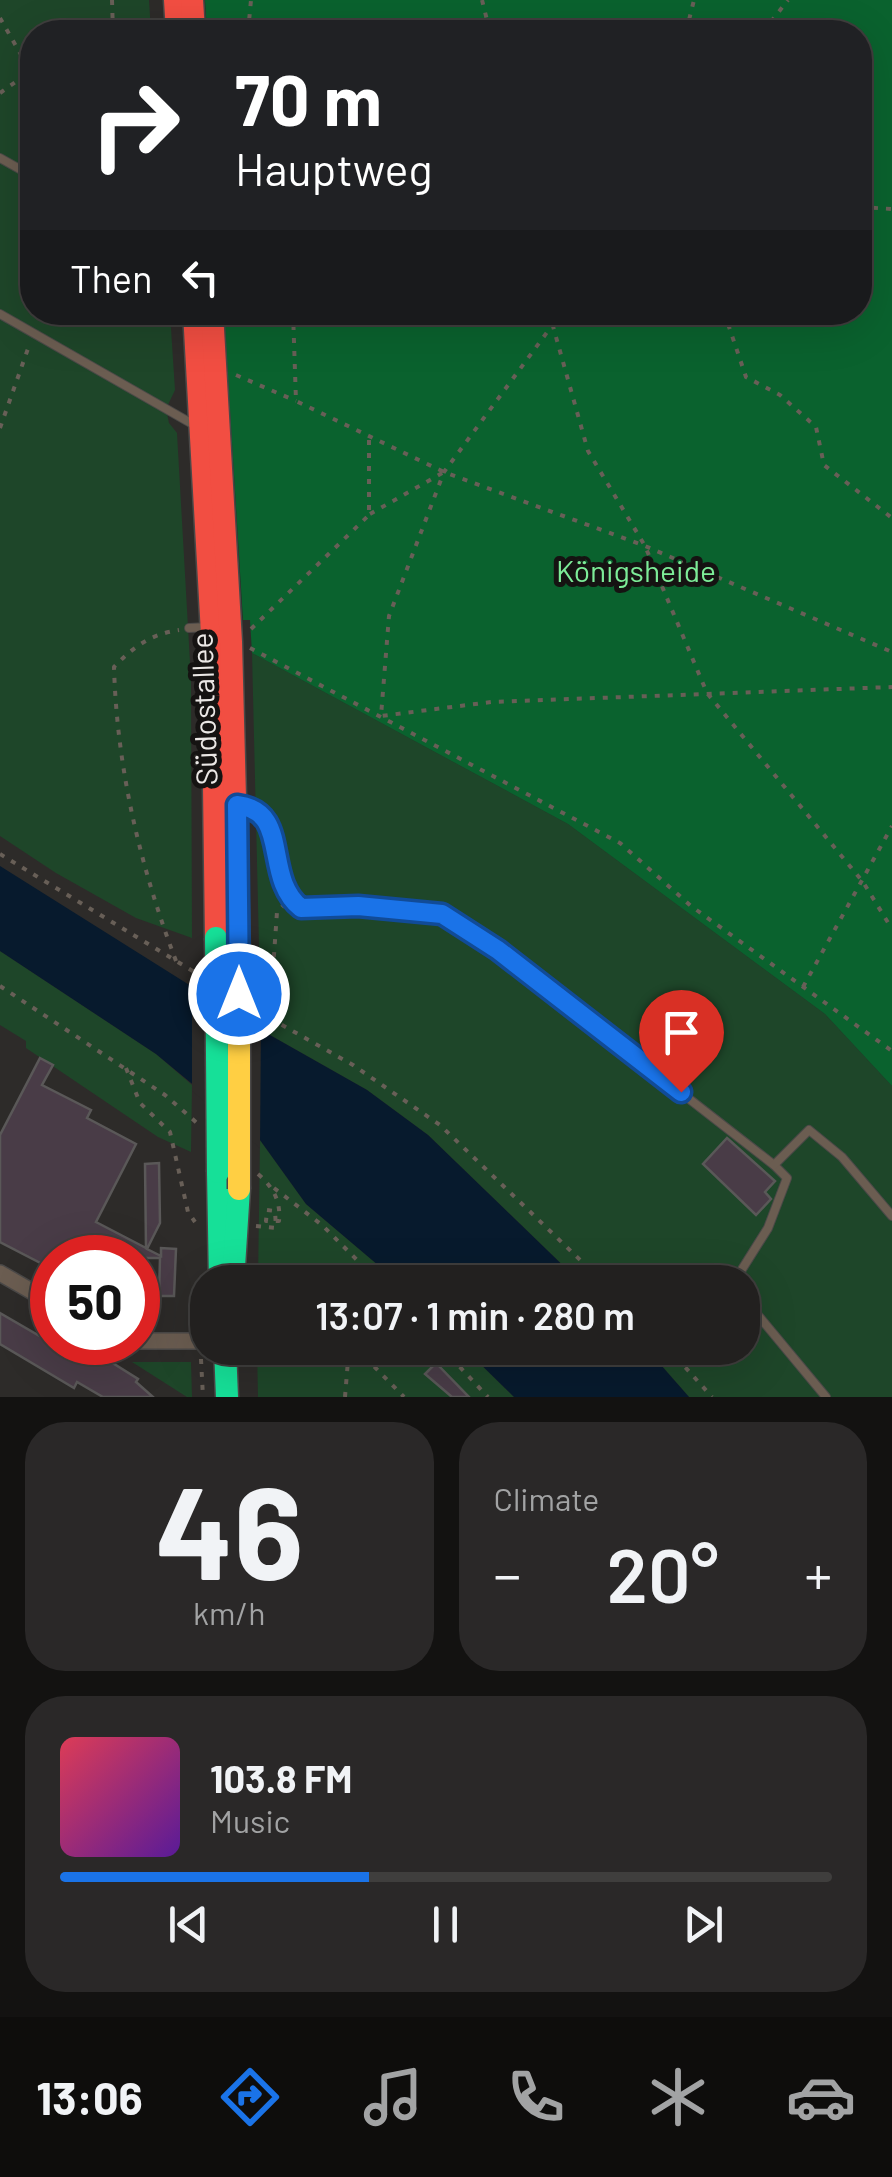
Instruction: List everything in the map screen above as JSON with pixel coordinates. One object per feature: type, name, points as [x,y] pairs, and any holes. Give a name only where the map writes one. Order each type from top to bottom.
[{"type":"main road","name":"Südostallee","points":[[196,325],[210,435],[226,805],[239,956],[247,1180],[236,1265]]},
{"type":"main road","name":"Südostallee","points":[[212,325],[200,627],[226,805],[216,938],[220,1265]]},
{"type":"main road","points":[[226,1365],[227,1397]]},
{"type":"street","points":[[0,1273],[30,1290]]},
{"type":"street","points":[[160,1343],[190,1346]]},
{"type":"lane","points":[[0,314],[210,435]]},
{"type":"lane","points":[[226,805],[257,807],[268,818],[284,888],[301,908],[358,906],[442,914],[498,950],[774,1165],[788,1178],[768,1228],[745,1265]]},
{"type":"lane","points":[[774,1165],[810,1130],[842,1157],[892,1216]]},
{"type":"lane","points":[[760,1318],[826,1397]]},
{"type":"path","points":[[0,18],[20,51]]},
{"type":"path","points":[[293,325],[296,401]]},
{"type":"path","points":[[551,325],[588,450],[646,546],[708,694],[863,882],[892,929]]},
{"type":"path","points":[[381,716],[389,616],[444,472],[554,325]]},
{"type":"path","points":[[728,325],[746,377],[780,395],[816,426],[824,465],[892,518]]},
{"type":"path","points":[[0,428],[33,334]]},
{"type":"path","points":[[228,371],[444,472],[646,546],[892,652]]},
{"type":"path","points":[[368,515],[369,436]]},
{"type":"path","points":[[247,633],[368,515],[444,472]]},
{"type":"path","points":[[176,961],[151,892],[128,799],[116,725],[114,667],[132,648],[162,632],[200,627]]},
{"type":"path","points":[[252,648],[620,843],[691,906],[892,1051]]},
{"type":"path","points":[[381,716],[491,702],[892,686]]},
{"type":"path","points":[[803,987],[892,826]]},
{"type":"path","points":[[0,854],[206,980]]},
{"type":"path","points":[[256,998],[270,998],[277,912],[290,899]]},
{"type":"path","points":[[0,986],[126,1068],[210,1134]]},
{"type":"path","points":[[252,1008],[353,1065],[440,1125],[585,1265]]},
{"type":"path","points":[[126,1068],[140,1103],[170,1132],[188,1212],[195,1222]]},
{"type":"path","points":[[247,1180],[270,1185],[322,1225],[361,1265]]},
{"type":"path","points":[[256,1226],[276,1228],[275,1211],[267,1210],[266,1222],[279,1221],[280,1207],[270,1185]]},
{"type":"path","points":[[203,1397],[204,1365]]},
{"type":"path","points":[[345,1397],[350,1365]]},
{"type":"path","points":[[371,1365],[404,1397]]},
{"type":"path","points":[[458,1365],[488,1397]]},
{"type":"path","points":[[683,1365],[712,1397]]},
{"type":"green space","points":[[0,0],[149,0],[150,20],[20,20],[20,325],[171,325],[175,390],[166,409],[169,423],[177,433],[191,680],[192,938],[136,918],[0,836]]},
{"type":"green space","name":"Königsheide","points":[[205,0],[892,0],[892,1086],[825,1014],[568,824],[252,653],[250,620],[243,620],[225,325],[872,325],[872,20],[206,20]]},
{"type":"green space","points":[[252,653],[568,824],[825,1014],[892,1086],[892,1397],[689,1397],[661,1365],[760,1365],[760,1265],[562,1265],[428,1135],[367,1090],[261,1030]]},
{"type":"green space","points":[[0,951],[156,1054],[192,1085],[191,1152],[158,1137],[26,1048],[26,1041],[0,1025]]},
{"type":"green space","points":[[260,1140],[306,1204],[378,1265],[258,1265]]},
{"type":"green space","points":[[190,1362],[192,1397],[137,1365]]},
{"type":"green space","points":[[257,1365],[481,1365],[514,1397],[258,1397]]},
{"type":"water","points":[[0,866],[261,1030],[367,1090],[428,1135],[562,1265],[378,1265],[306,1204],[260,1140],[156,1054],[0,951]]},
{"type":"water","points":[[481,1365],[661,1365],[689,1397],[514,1397]]},
{"type":"pier","points":[[192,980],[261,1024],[260,1148],[192,1091]]},
{"type":"building","points":[[40,1058],[53,1065],[42,1085],[91,1110],[87,1118],[136,1144],[96,1222],[121,1235],[30,1235],[30,1258],[0,1242],[0,1135]]},
{"type":"building","points":[[727,1138],[775,1181],[765,1192],[771,1199],[756,1215],[703,1164]]},
{"type":"building","points":[[159,1163],[160,1223],[154,1235],[146,1235],[145,1164]]},
{"type":"building","points":[[161,1248],[176,1249],[174,1296],[160,1296]]},
{"type":"building","points":[[0,1313],[30,1330],[30,1362],[0,1344]]},
{"type":"building","points":[[35,1365],[116,1365],[138,1379],[136,1382],[153,1397],[103,1397],[77,1382],[74,1388]]},
{"type":"building","points":[[438,1365],[469,1397],[452,1397],[425,1374]]},
{"type":"traffic: fast","points":[[216,938],[218,1172]]},
{"type":"traffic: fast","points":[[218,1172],[220,1265]]},
{"type":"traffic: fast","points":[[234,1265],[239,1189]]},
{"type":"traffic: fast","points":[[226,1365],[227,1397]]},
{"type":"traffic: jam","points":[[175,0],[176,20]]},
{"type":"traffic: jam","points":[[192,0],[193,20]]},
{"type":"traffic: jam","points":[[195,325],[212,634],[216,938]]},
{"type":"traffic: jam","points":[[213,325],[231,642],[239,955]]},
{"type":"traffic: slow","points":[[239,955],[239,1189]]},
{"type":"route","points":[[239,994],[237,805],[257,807],[268,818],[284,888],[301,908],[358,906],[442,914],[498,950],[681,1092]]}]
